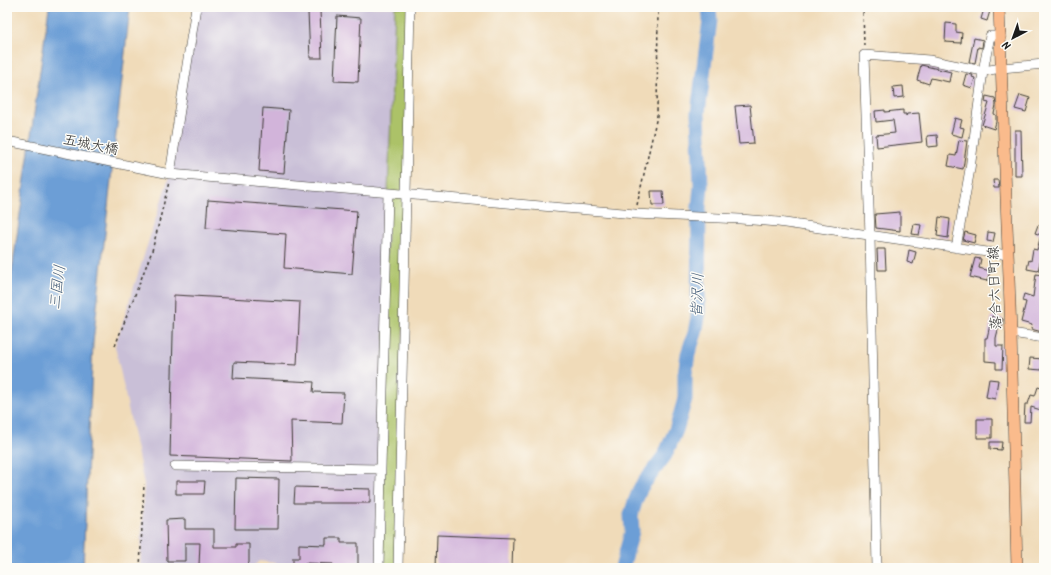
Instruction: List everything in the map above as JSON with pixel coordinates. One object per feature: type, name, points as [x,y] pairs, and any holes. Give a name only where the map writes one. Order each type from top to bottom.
[{"type":"main road","name":"落合六日町線","points":[[999,7],[1011,333],[1017,568]]},
{"type":"street","points":[[170,174],[196,7]]},
{"type":"street","points":[[398,568],[410,7]]},
{"type":"street","points":[[956,248],[970,169],[983,71],[990,36],[1001,36]]},
{"type":"street","points":[[877,568],[870,236],[864,55],[930,60],[983,71],[1044,64]]},
{"type":"street","name":"五城大橋","points":[[7,142],[170,174],[635,214],[778,222],[1008,255]]},
{"type":"street","points":[[379,568],[388,193]]},
{"type":"street","points":[[1011,333],[1044,338]]},
{"type":"street","points":[[175,466],[381,469]]},
{"type":"path","points":[[635,214],[657,116],[658,7]]},
{"type":"path","points":[[863,7],[864,55]]},
{"type":"path","points":[[116,346],[152,251],[170,174]]},
{"type":"path","points":[[140,568],[144,484]]},
{"type":"shaded area","points":[[196,7],[410,7],[398,568],[275,568],[275,563],[259,561],[252,568],[140,568],[144,484],[115,346],[170,174]]},
{"type":"green space","points":[[395,7],[410,7],[398,568],[379,568],[388,193]]},
{"type":"water","name":"三国川","points":[[49,7],[130,7],[93,343],[83,568],[7,568],[7,307]]},
{"type":"building","points":[[984,9],[990,11],[987,21],[981,19]]},
{"type":"building","points":[[320,11],[322,58],[310,58],[308,12]]},
{"type":"building","points":[[337,16],[361,18],[358,82],[334,81]]},
{"type":"building","points":[[946,23],[956,24],[956,32],[962,33],[961,43],[945,42]]},
{"type":"building","points":[[974,38],[983,40],[982,48],[978,47],[975,63],[969,62]]},
{"type":"building","points":[[921,65],[951,72],[949,82],[931,78],[929,84],[917,80]]},
{"type":"building","points":[[966,74],[973,75],[972,77],[975,78],[972,88],[963,85]]},
{"type":"building","points":[[903,86],[904,97],[894,98],[893,87]]},
{"type":"building","points":[[1020,95],[1030,98],[1026,112],[1015,109]]},
{"type":"building","points":[[986,96],[995,98],[996,105],[994,114],[996,115],[996,122],[994,129],[982,125],[989,103],[985,102]]},
{"type":"building","points":[[750,105],[754,143],[739,144],[735,106]]},
{"type":"building","points":[[263,108],[289,110],[284,173],[259,171]]},
{"type":"building","points":[[885,110],[885,112],[903,110],[903,114],[906,114],[906,116],[907,114],[919,113],[922,142],[877,147],[876,135],[895,133],[893,120],[876,122],[875,111]]},
{"type":"building","points":[[955,118],[962,120],[960,127],[964,128],[962,137],[951,134]]},
{"type":"building","points":[[1015,130],[1021,130],[1022,176],[1015,176]]},
{"type":"building","points":[[937,135],[938,146],[928,147],[927,136]]},
{"type":"building","points":[[959,140],[967,141],[963,169],[948,166],[950,155],[956,156]]},
{"type":"building","points":[[993,180],[998,180],[999,188],[994,188]]},
{"type":"building","points":[[651,191],[663,191],[664,205],[652,205]]},
{"type":"building","points":[[208,200],[357,211],[352,274],[284,268],[286,234],[206,228]]},
{"type":"building","points":[[900,212],[900,231],[876,228],[875,214]]},
{"type":"building","points":[[939,217],[950,219],[948,238],[937,236]]},
{"type":"building","points":[[914,224],[921,225],[919,235],[912,234]]},
{"type":"building","points":[[1038,225],[1044,227],[1044,259],[1041,258],[1038,271],[1027,269],[1029,260],[1031,261],[1033,249],[1037,250],[1041,235],[1035,233]]},
{"type":"building","points":[[965,232],[976,235],[974,243],[963,240]]},
{"type":"building","points":[[988,232],[995,233],[993,242],[987,241]]},
{"type":"building","points":[[877,249],[885,249],[886,270],[878,270]]},
{"type":"building","points":[[909,250],[916,252],[913,264],[907,262]]},
{"type":"building","points":[[975,258],[981,259],[979,268],[990,271],[987,281],[970,277]]},
{"type":"building","points":[[1036,274],[1044,275],[1044,323],[1042,332],[1031,329],[1032,325],[1021,322],[1026,302],[1022,301],[1024,294],[1033,297]]},
{"type":"building","points":[[174,295],[300,302],[297,365],[234,362],[233,378],[314,382],[313,392],[344,393],[342,423],[291,421],[292,461],[170,456]]},
{"type":"building","points":[[992,316],[1003,319],[1002,327],[999,326],[996,338],[996,346],[1003,346],[1002,369],[996,369],[996,362],[985,361],[985,338],[987,338]]},
{"type":"building","points":[[1030,358],[1043,359],[1042,370],[1029,369]]},
{"type":"building","points":[[989,379],[998,380],[995,399],[986,397]]},
{"type":"building","points":[[1038,387],[1044,389],[1044,411],[1031,407],[1030,422],[1024,422],[1025,404],[1028,404],[1031,395],[1035,396]]},
{"type":"building","points":[[977,419],[992,419],[992,438],[977,438]]},
{"type":"building","points":[[990,442],[1002,442],[1001,450],[990,449]]},
{"type":"building","points":[[236,478],[279,479],[278,529],[235,529]]},
{"type":"building","points":[[176,481],[205,481],[204,494],[176,494]]},
{"type":"building","points":[[295,487],[370,489],[370,503],[294,503]]},
{"type":"building","points":[[185,519],[185,529],[214,529],[214,547],[236,547],[236,544],[249,544],[249,563],[245,567],[199,565],[200,543],[185,543],[185,561],[167,561],[166,520]]},
{"type":"building","points":[[437,535],[513,538],[512,568],[436,568]]},
{"type":"building","points":[[326,538],[341,538],[341,543],[358,543],[358,568],[333,568],[333,564],[305,563],[304,568],[293,567],[293,558],[299,558],[299,544],[326,545]]},
{"type":"waterway","name":"皆沢川","points":[[622,568],[632,531],[631,515],[635,502],[641,487],[665,455],[676,430],[685,399],[685,374],[688,354],[695,333],[698,317],[699,207],[701,186],[698,113],[710,20],[709,7]]}]
